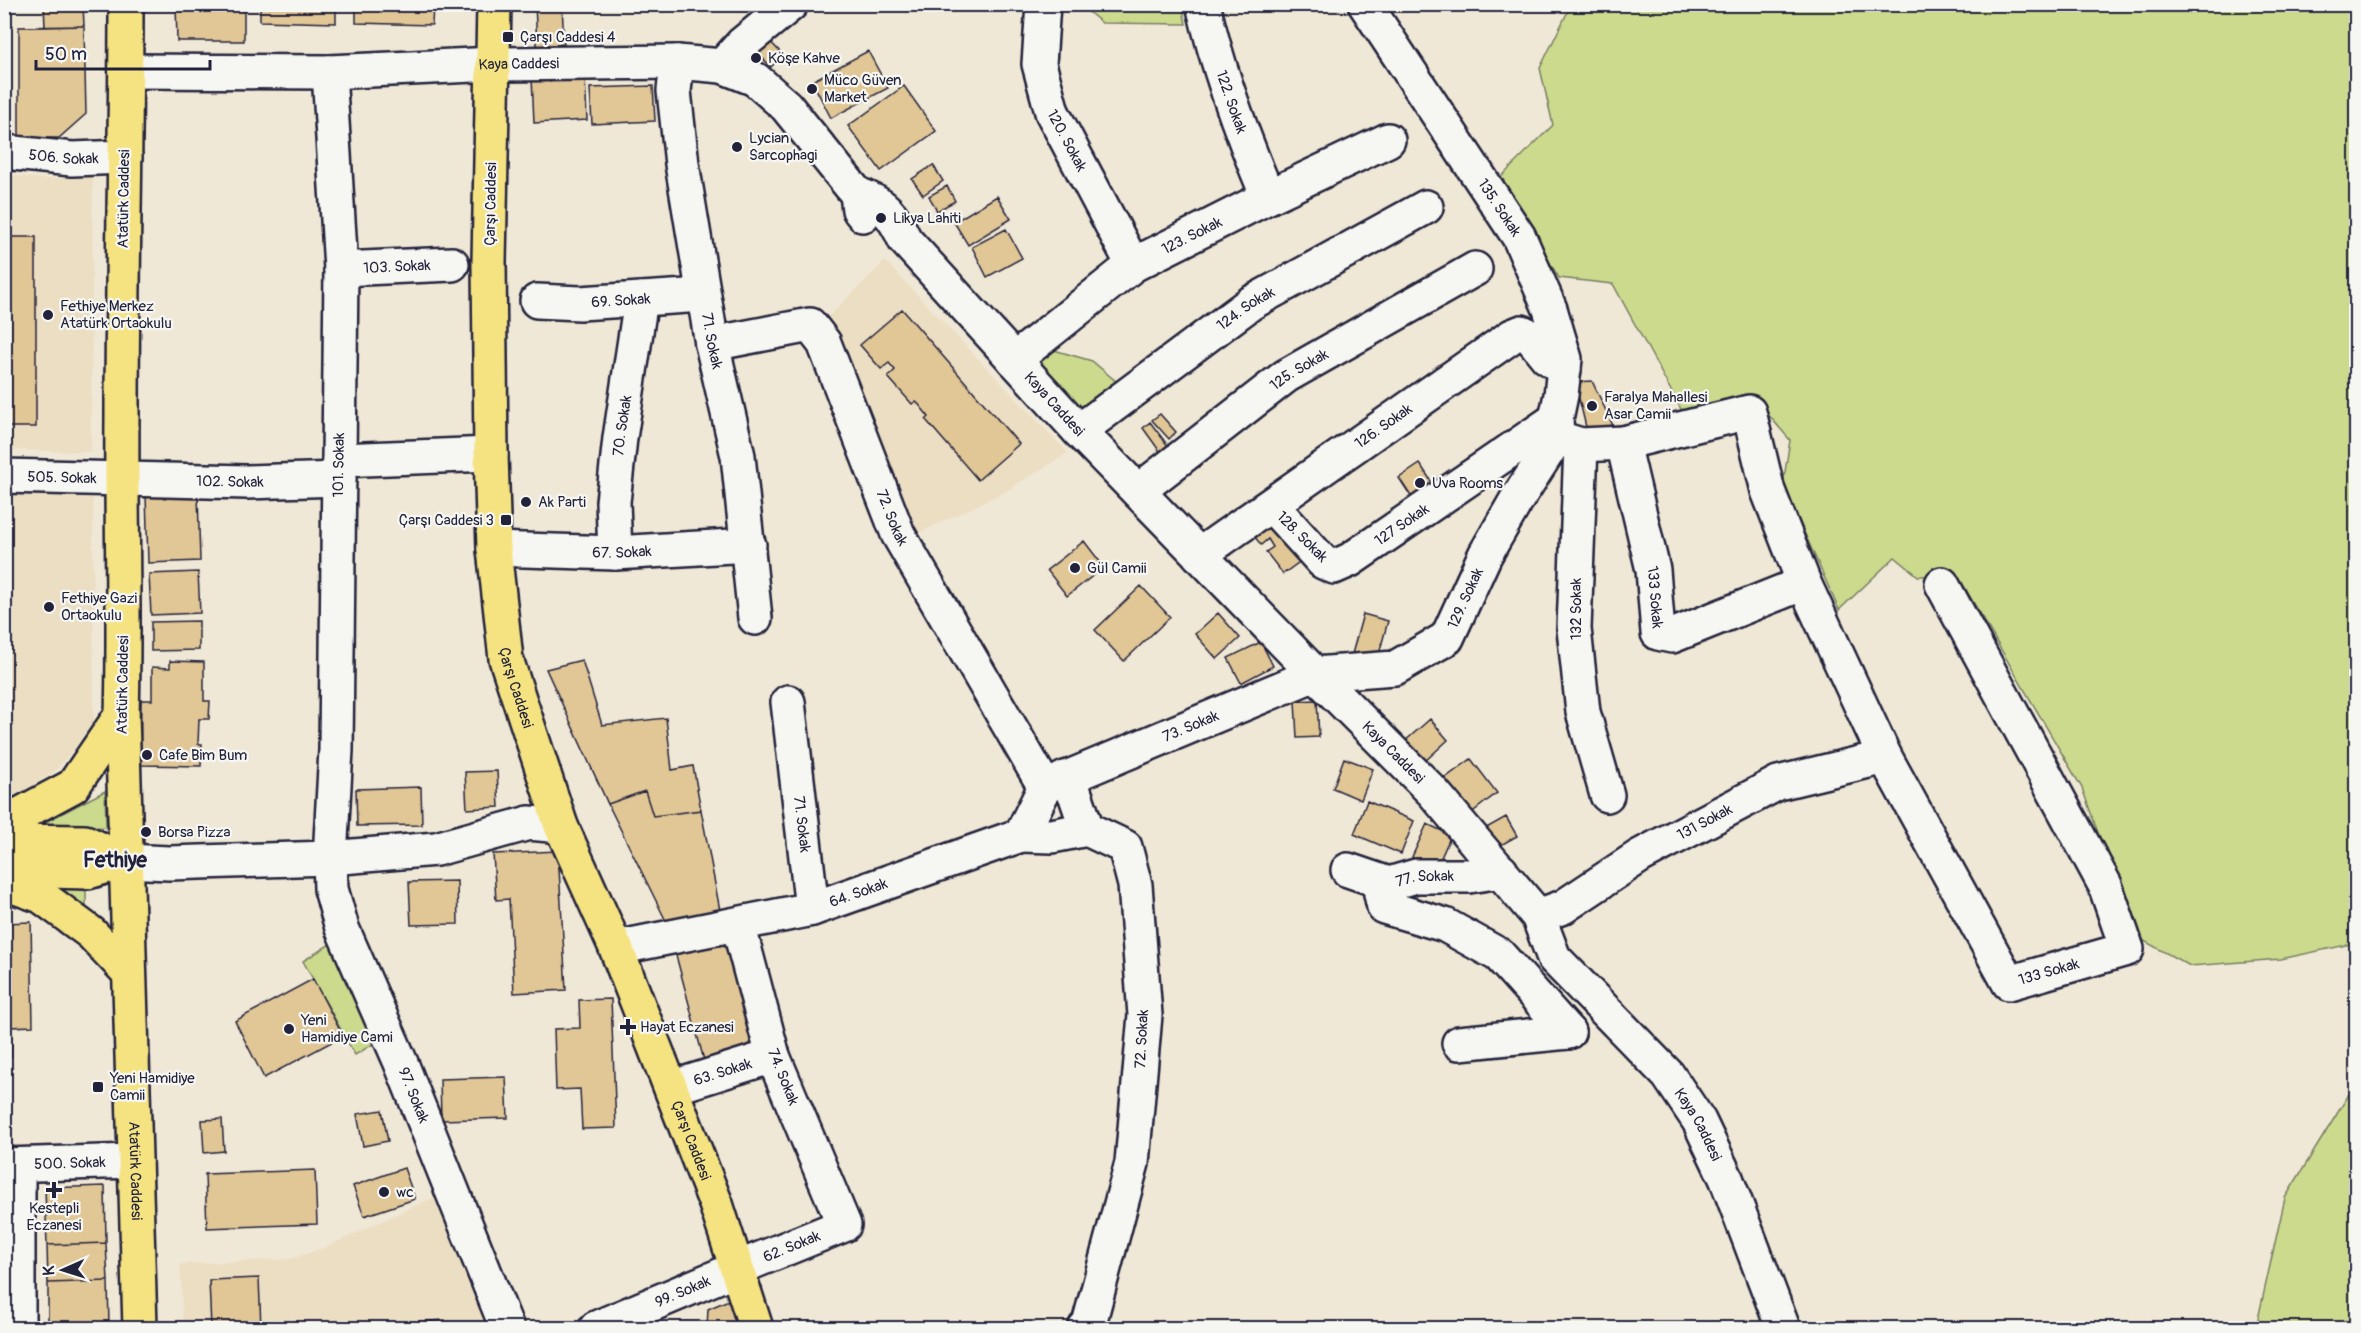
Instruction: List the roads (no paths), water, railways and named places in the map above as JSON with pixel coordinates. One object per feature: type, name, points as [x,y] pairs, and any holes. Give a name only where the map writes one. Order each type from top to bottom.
[{"type":"main road","name":"Atatürk Caddesi","points":[[126,4],[121,479],[124,621],[122,714],[140,1329]]},
{"type":"main road","name":"Çarşı Caddesi","points":[[494,4],[489,262],[491,454],[494,549],[506,659],[561,826],[616,948],[716,1204],[756,1329]]},
{"type":"main road","points":[[4,823],[73,786],[122,714]]},
{"type":"main road","points":[[4,841],[85,842],[125,861]]},
{"type":"main road","points":[[4,864],[47,871],[88,872],[125,861]]},
{"type":"main road","points":[[4,883],[41,896],[91,933],[129,973]]},
{"type":"street","points":[[722,66],[742,44],[791,4]]},
{"type":"street","name":"120. Sokak","points":[[1042,4],[1039,64],[1052,112],[1133,266]]},
{"type":"street","name":"122. Sokak","points":[[1203,4],[1245,142],[1268,196]]},
{"type":"street","name":"135. Sokak","points":[[1365,4],[1519,237],[1550,309],[1565,359],[1562,395],[1565,434]]},
{"type":"street","name":"Kaya Caddesi","points":[[126,72],[329,72],[494,64],[677,62],[722,66],[755,78],[786,106],[857,194],[859,210],[869,225],[889,239],[905,240],[1079,431],[1433,792],[1538,916],[1554,958],[1668,1075],[1699,1121],[1726,1178],[1783,1329]]},
{"type":"street","name":"71. Sokak","points":[[677,62],[674,92],[680,143],[703,296],[738,456],[755,618]]},
{"type":"street","name":"101. Sokak","points":[[329,72],[341,270],[336,750],[330,858]]},
{"type":"street","name":"123. Sokak","points":[[1014,360],[1133,266],[1268,196],[1388,140]]},
{"type":"street","name":"506. Sokak","points":[[4,152],[72,159],[125,158]]},
{"type":"street","name":"124. Sokak","points":[[1079,431],[1251,303],[1426,207]]},
{"type":"street","name":"103. Sokak","points":[[341,270],[452,264]]},
{"type":"street","name":"125. Sokak","points":[[1138,491],[1287,376],[1475,269]]},
{"type":"street","name":"69. Sokak","points":[[537,301],[580,303],[703,296]]},
{"type":"street","name":"70. Sokak","points":[[615,553],[613,502],[620,438],[641,299]]},
{"type":"street","name":"72. Sokak","points":[[712,344],[810,325],[824,344],[898,534],[1055,783],[1076,794],[1087,828],[1125,847],[1135,885],[1145,1015],[1132,1162],[1089,1327]]},
{"type":"street","name":"126. Sokak","points":[[1199,555],[1512,336],[1522,332],[1530,336],[1547,357],[1564,369]]},
{"type":"street","name":"133 Sokak","points":[[1565,434],[1623,443],[1749,412],[1768,491],[1804,583],[1885,757],[2009,983],[2127,949],[2105,885],[1942,584]]},
{"type":"street","name":"127 Sokak","points":[[1334,567],[1350,560],[1565,434]]},
{"type":"street","name":"129. Sokak","points":[[1315,674],[1395,668],[1447,638],[1485,555],[1516,501],[1565,434]]},
{"type":"street","name":"132 Sokak","points":[[1565,434],[1574,629],[1583,712],[1607,795]]},
{"type":"street","name":"133 Sokak","points":[[1623,443],[1653,570],[1658,633],[1672,636],[1804,583]]},
{"type":"street","name":"102. Sokak","points":[[121,479],[247,482],[491,454]]},
{"type":"street","name":"505. Sokak","points":[[4,476],[121,479]]},
{"type":"street","name":"128. Sokak","points":[[1272,506],[1323,562],[1334,567]]},
{"type":"street","name":"67. Sokak","points":[[494,549],[615,553],[749,545]]},
{"type":"street","name":"73. Sokak","points":[[1055,783],[1315,674]]},
{"type":"street","name":"71. Sokak","points":[[788,702],[812,909]]},
{"type":"street","name":"131 Sokak","points":[[1538,916],[1563,907],[1640,856],[1778,783],[1885,757]]},
{"type":"street","points":[[529,823],[544,776]]},
{"type":"street","points":[[1022,835],[1055,783]]},
{"type":"street","points":[[125,861],[169,864],[330,858],[436,849],[529,823],[561,826]]},
{"type":"street","points":[[1022,835],[1052,836],[1087,828]]},
{"type":"street","name":"64. Sokak","points":[[616,948],[812,909],[1022,835]]},
{"type":"street","name":"97. Sokak","points":[[330,858],[331,889],[342,928],[402,1063],[507,1329]]},
{"type":"street","name":"77. Sokak","points":[[1348,870],[1389,884],[1398,879],[1416,876],[1469,876],[1501,871]]},
{"type":"street","points":[[1389,884],[1382,894],[1384,907],[1445,925],[1498,955],[1568,1032],[1459,1043]]},
{"type":"street","name":"74. Sokak","points":[[738,924],[773,1056],[844,1225]]},
{"type":"street","name":"63. Sokak","points":[[671,1088],[773,1056]]},
{"type":"street","name":"500. Sokak","points":[[11,1165],[135,1161]]},
{"type":"street","points":[[11,1165],[18,1329]]},
{"type":"street","name":"62. Sokak","points":[[738,1268],[844,1225]]},
{"type":"street","name":"99. Sokak","points":[[596,1329],[738,1268]]},
{"type":"place","name":"Çarşı Caddesi 4","points":[[508,37]]},
{"type":"place","name":"Köşe Kahve","points":[[756,58]]},
{"type":"place","name":"Müco Güven Market","points":[[812,89]]},
{"type":"place","name":"Lycian Sarcophagi","points":[[737,147]]},
{"type":"place","name":"Likya Lahiti","points":[[881,218]]},
{"type":"place","name":"Fethiye Merkez Atatürk Ortaokulu","points":[[48,315]]},
{"type":"place","name":"Faralya Mahallesi Asar Camii","points":[[1592,406]]},
{"type":"place","name":"Uva Rooms","points":[[1420,483]]},
{"type":"place","name":"Ak Parti","points":[[526,502]]},
{"type":"place","name":"Çarşı Caddesi 3","points":[[506,520]]},
{"type":"place","name":"Gül Camii","points":[[1075,568]]},
{"type":"place","name":"Fethiye Gazi Ortaokulu","points":[[49,607]]},
{"type":"place","name":"Cafe Bim Bum","points":[[147,755]]},
{"type":"place","name":"Borsa Pizza","points":[[146,832]]},
{"type":"place","name":"Hayat Eczanesi","points":[[628,1027]]},
{"type":"place","name":"Yeni Hamidiye Cami","points":[[289,1029]]},
{"type":"place","name":"Yeni Hamidiye Camii","points":[[98,1087]]},
{"type":"place","name":"Kestepli Eczanesi","points":[[54,1190]]},
{"type":"place","name":"wc","points":[[384,1192]]},
{"type":"district","name":"Fethiye","points":[[115,860]]}]
